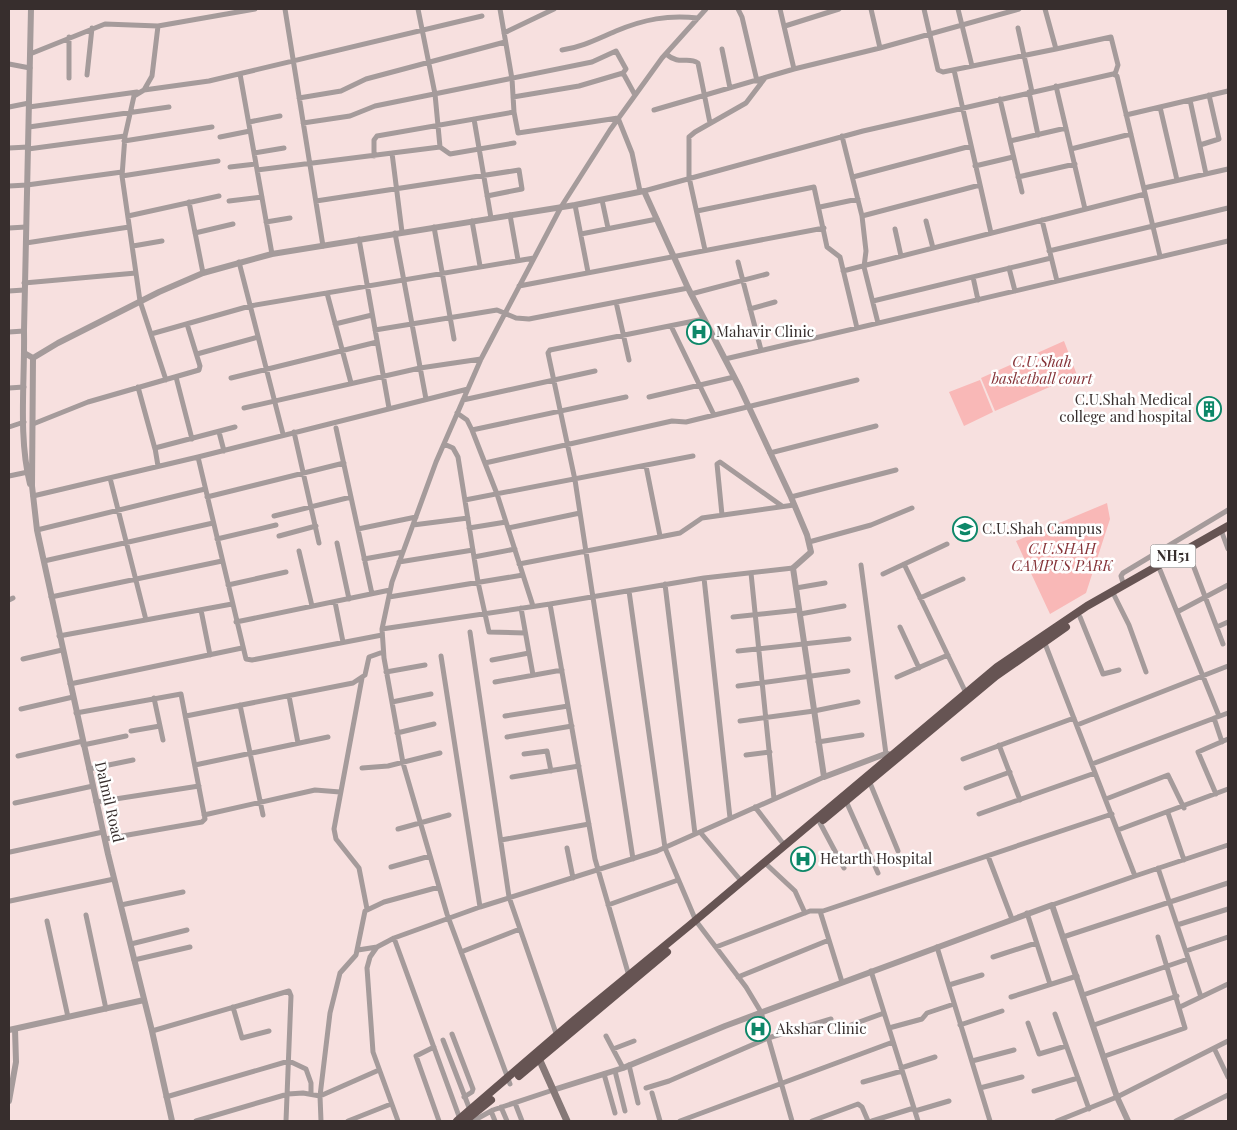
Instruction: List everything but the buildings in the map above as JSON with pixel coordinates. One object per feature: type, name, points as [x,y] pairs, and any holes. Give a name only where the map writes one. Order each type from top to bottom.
[{"type":"highway","name":"NH51","points":[[538,1056],[557,1036],[697,923],[742,882],[870,783],[1042,639],[1080,617],[1158,565],[1228,526]]},
{"type":"highway","name":"NH51","points":[[467,1118],[767,864],[887,756],[966,693],[1105,595],[1119,590]]},
{"type":"main road","points":[[538,1056],[567,1121]]},
{"type":"main road","points":[[555,1093],[563,1121]]},
{"type":"street","points":[[31,9],[24,287],[26,354],[24,422],[28,472],[32,486]]},
{"type":"street","points":[[30,54],[69,37],[109,23],[158,26],[229,11],[255,9]]},
{"type":"street","points":[[285,9],[323,246]]},
{"type":"street","points":[[418,9],[435,94],[440,147]]},
{"type":"street","points":[[500,9],[512,79],[517,131],[520,134],[618,118]]},
{"type":"street","points":[[504,33],[554,9]]},
{"type":"street","points":[[509,1082],[448,918],[403,763],[386,672],[382,632],[390,590],[399,562],[444,444],[481,359],[561,207],[618,118],[666,54],[706,9]]},
{"type":"street","points":[[738,9],[742,17],[757,81]]},
{"type":"street","points":[[780,9],[794,68]]},
{"type":"street","points":[[785,26],[820,12],[839,9]]},
{"type":"street","points":[[871,9],[880,48]]},
{"type":"street","points":[[924,9],[940,72],[1111,37],[1118,65],[1115,74],[1160,256]]},
{"type":"street","points":[[958,9],[972,66]]},
{"type":"street","points":[[654,110],[757,81],[794,68],[880,48],[1009,10],[1019,9]]},
{"type":"street","points":[[1045,9],[1056,49]]},
{"type":"street","points":[[9,107],[200,83],[482,16]]},
{"type":"street","points":[[562,50],[581,47],[622,28],[665,16],[698,18]]},
{"type":"street","points":[[144,90],[154,70],[158,26]]},
{"type":"street","points":[[87,76],[92,28]]},
{"type":"street","points":[[1018,28],[1038,135]]},
{"type":"street","points":[[69,37],[69,78]]},
{"type":"street","points":[[299,98],[341,91],[366,79],[505,42]]},
{"type":"street","points":[[722,49],[730,88]]},
{"type":"street","points":[[303,123],[350,116],[375,106],[592,62],[616,52],[626,70],[623,73],[579,86],[513,97]]},
{"type":"street","points":[[666,54],[674,60],[697,61],[710,123]]},
{"type":"street","points":[[9,64],[30,68]]},
{"type":"street","points":[[954,70],[991,233]]},
{"type":"street","points":[[623,73],[635,95]]},
{"type":"street","points":[[240,74],[272,254]]},
{"type":"street","points":[[33,358],[140,301],[204,273],[239,262],[272,254],[359,239],[602,200],[642,191],[842,136],[1115,74]]},
{"type":"street","points":[[705,250],[689,177],[690,137],[710,123],[746,103],[766,78]]},
{"type":"street","points":[[1056,86],[1085,209]]},
{"type":"street","points":[[1126,115],[1228,91]]},
{"type":"street","points":[[137,92],[124,139],[122,174],[140,301],[166,380]]},
{"type":"street","points":[[1200,145],[1219,139],[1209,95]]},
{"type":"street","points":[[1000,99],[1022,192]]},
{"type":"street","points":[[1190,100],[1206,174]]},
{"type":"street","points":[[29,127],[130,114],[169,106]]},
{"type":"street","points":[[1160,107],[1177,180]]},
{"type":"street","points":[[374,156],[374,140],[377,136],[514,112]]},
{"type":"street","points":[[249,122],[280,116]]},
{"type":"street","points":[[198,457],[246,659],[252,660],[343,642],[382,632],[484,614],[704,578],[793,568],[811,552],[809,542],[791,497],[748,406],[642,191],[632,153],[618,118]]},
{"type":"street","points":[[474,119],[491,218]]},
{"type":"street","points":[[9,148],[124,139],[212,127]]},
{"type":"street","points":[[1010,142],[1066,128]]},
{"type":"street","points":[[220,137],[250,131]]},
{"type":"street","points":[[1071,149],[1131,134]]},
{"type":"street","points":[[842,136],[862,216],[866,245],[864,265],[878,323]]},
{"type":"street","points":[[257,170],[440,147],[450,154],[514,143]]},
{"type":"street","points":[[853,177],[971,146]]},
{"type":"street","points":[[254,153],[284,148]]},
{"type":"street","points":[[392,153],[404,279],[426,399]]},
{"type":"street","points":[[975,166],[1014,157]]},
{"type":"street","points":[[9,186],[122,174],[218,161]]},
{"type":"street","points":[[230,167],[256,164]]},
{"type":"street","points":[[1018,177],[1075,164]]},
{"type":"street","points":[[1144,188],[1228,169]]},
{"type":"street","points":[[316,201],[519,171],[522,189],[487,196]]},
{"type":"street","points":[[862,216],[980,184]]},
{"type":"street","points":[[696,211],[813,187],[816,189],[827,246],[840,257],[857,328]]},
{"type":"street","points":[[843,270],[1145,194]]},
{"type":"street","points":[[128,216],[219,196]]},
{"type":"street","points":[[229,202],[262,197]]},
{"type":"street","points":[[820,207],[858,199]]},
{"type":"street","points":[[602,200],[608,228]]},
{"type":"street","points":[[189,202],[204,273]]},
{"type":"street","points":[[575,205],[588,272]]},
{"type":"street","points":[[1049,251],[1228,208]]},
{"type":"street","points":[[510,215],[518,260]]},
{"type":"street","points":[[266,222],[290,218]]},
{"type":"street","points":[[581,234],[657,219]]},
{"type":"street","points":[[1042,220],[1057,281]]},
{"type":"street","points":[[472,221],[480,266]]},
{"type":"street","points":[[926,221],[933,248]]},
{"type":"street","points":[[195,233],[233,224]]},
{"type":"street","points":[[9,228],[26,227]]},
{"type":"street","points":[[26,242],[129,227]]},
{"type":"street","points":[[434,227],[454,339]]},
{"type":"street","points":[[519,286],[824,228]]},
{"type":"street","points":[[895,229],[901,256]]},
{"type":"street","points":[[359,239],[389,408]]},
{"type":"street","points":[[133,246],[162,241]]},
{"type":"street","points":[[724,359],[1160,256],[1228,242]]},
{"type":"street","points":[[151,334],[250,306],[442,272],[534,258]]},
{"type":"street","points":[[873,301],[1051,258]]},
{"type":"street","points":[[239,262],[283,434]]},
{"type":"street","points":[[738,262],[761,350]]},
{"type":"street","points":[[1009,268],[1015,291]]},
{"type":"street","points":[[9,291],[24,287],[136,273]]},
{"type":"street","points":[[375,330],[497,310],[516,318],[529,320],[616,302],[743,281],[767,274]]},
{"type":"street","points":[[973,277],[978,300]]},
{"type":"street","points":[[327,293],[351,383]]},
{"type":"street","points":[[616,302],[628,360]]},
{"type":"street","points":[[750,309],[775,302]]},
{"type":"street","points":[[336,324],[372,315]]},
{"type":"street","points":[[633,859],[575,480],[549,351],[704,319]]},
{"type":"street","points":[[33,424],[88,402],[200,369],[187,324]]},
{"type":"street","points":[[671,326],[714,415]]},
{"type":"street","points":[[9,332],[24,332]]},
{"type":"street","points":[[197,354],[258,337]]},
{"type":"street","points":[[231,378],[377,342]]},
{"type":"street","points":[[26,354],[33,358]]},
{"type":"street","points":[[32,486],[33,358]]},
{"type":"street","points":[[244,408],[420,368],[481,359]]},
{"type":"street","points":[[463,400],[595,371]]},
{"type":"street","points":[[176,377],[192,439]]},
{"type":"street","points":[[649,397],[734,377]]},
{"type":"street","points":[[485,463],[672,421],[686,422],[857,380]]},
{"type":"street","points":[[9,388],[24,387]]},
{"type":"street","points":[[138,387],[158,466]]},
{"type":"street","points":[[33,496],[224,451],[283,434],[468,389]]},
{"type":"street","points":[[472,430],[626,397]]},
{"type":"street","points":[[457,413],[467,420],[485,463],[497,494],[533,606]]},
{"type":"street","points":[[9,427],[24,422]]},
{"type":"street","points":[[770,453],[876,426]]},
{"type":"street","points":[[155,449],[235,427]]},
{"type":"street","points":[[336,428],[372,594]]},
{"type":"street","points":[[219,432],[224,451]]},
{"type":"street","points":[[294,432],[319,544]]},
{"type":"street","points":[[444,444],[453,448],[458,457],[478,582],[484,614],[491,633],[525,633]]},
{"type":"street","points":[[465,500],[693,456]]},
{"type":"street","points":[[722,515],[717,464],[720,462],[782,506]]},
{"type":"street","points":[[208,498],[344,463]]},
{"type":"street","points":[[646,466],[660,536]]},
{"type":"street","points":[[791,497],[896,470]]},
{"type":"street","points":[[9,476],[28,472]]},
{"type":"street","points":[[110,478],[146,620]]},
{"type":"street","name":"Dalmil Road","points":[[32,486],[37,530],[62,650],[172,1121]]},
{"type":"street","points":[[37,530],[206,488]]},
{"type":"street","points":[[274,516],[351,497]]},
{"type":"street","points":[[519,564],[684,532],[702,518],[794,504]]},
{"type":"street","points":[[809,542],[871,525],[912,508]]},
{"type":"street","points":[[1146,672],[1119,590],[1121,576],[1123,573],[1228,510]]},
{"type":"street","points":[[508,528],[580,513]]},
{"type":"street","points":[[358,529],[416,517]]},
{"type":"street","points":[[413,525],[468,518]]},
{"type":"street","points":[[470,528],[506,522]]},
{"type":"street","points":[[44,561],[214,523]]},
{"type":"street","points":[[217,539],[276,524]]},
{"type":"street","points":[[279,536],[316,526]]},
{"type":"street","points":[[1221,530],[1228,549]]},
{"type":"street","points":[[337,543],[349,599]]},
{"type":"street","points":[[883,574],[947,544]]},
{"type":"street","points":[[1187,548],[1223,644]]},
{"type":"street","points":[[474,556],[515,549]]},
{"type":"street","points":[[399,562],[473,550]]},
{"type":"street","points":[[299,551],[312,606]]},
{"type":"street","points":[[364,559],[403,552]]},
{"type":"street","points":[[51,596],[222,561]]},
{"type":"street","points":[[904,564],[966,693]]},
{"type":"street","points":[[358,950],[376,947],[394,938],[480,906],[598,871],[664,848],[824,777],[887,756],[861,565]]},
{"type":"street","points":[[1158,565],[1203,675],[1222,742]]},
{"type":"street","points":[[793,568],[824,777]]},
{"type":"street","points":[[228,585],[286,572]]},
{"type":"street","points":[[751,573],[774,799]]},
{"type":"street","points":[[389,597],[523,575]]},
{"type":"street","points":[[704,578],[730,818]]},
{"type":"street","points":[[920,598],[962,579]]},
{"type":"street","points":[[796,588],[825,583]]},
{"type":"street","points":[[666,584],[698,833],[742,882]]},
{"type":"street","points":[[1177,612],[1228,585]]},
{"type":"street","points":[[236,622],[390,590]]},
{"type":"street","points":[[629,590],[664,848],[697,923],[738,977],[761,1012],[792,1121]]},
{"type":"street","points":[[335,602],[343,642]]},
{"type":"street","points":[[60,636],[232,604]]},
{"type":"street","points":[[550,604],[598,871],[629,976]]},
{"type":"street","points":[[732,617],[799,612],[844,606]]},
{"type":"street","points":[[521,608],[533,675]]},
{"type":"street","points":[[201,610],[210,655]]},
{"type":"street","points":[[1080,617],[1103,674],[1119,670]]},
{"type":"street","points":[[1216,627],[1228,622]]},
{"type":"street","points":[[900,627],[919,668]]},
{"type":"street","points":[[470,632],[509,897],[557,1036]]},
{"type":"street","points":[[738,651],[804,645],[849,638]]},
{"type":"street","points":[[1042,639],[1096,772],[1135,876]]},
{"type":"street","points":[[70,684],[242,648]]},
{"type":"street","points":[[23,659],[62,650]]},
{"type":"street","points":[[367,909],[359,868],[334,834],[340,792],[362,678],[369,657],[383,652]]},
{"type":"street","points":[[492,660],[529,653]]},
{"type":"street","points":[[897,677],[948,655]]},
{"type":"street","points":[[441,656],[480,906]]},
{"type":"street","points":[[386,672],[425,665]]},
{"type":"street","points":[[1076,725],[1228,666]]},
{"type":"street","points":[[495,682],[562,670]]},
{"type":"street","points":[[738,686],[809,678],[848,671]]},
{"type":"street","points":[[186,716],[353,683],[362,678]]},
{"type":"street","points":[[10,852],[104,835],[202,822],[204,815],[180,693],[76,713]]},
{"type":"street","points":[[392,702],[431,694]]},
{"type":"street","points":[[289,696],[298,743]]},
{"type":"street","points":[[21,709],[73,697]]},
{"type":"street","points":[[154,698],[163,740]]},
{"type":"street","points":[[740,721],[814,711],[858,702]]},
{"type":"street","points":[[240,705],[263,815]]},
{"type":"street","points":[[505,716],[568,706]]},
{"type":"street","points":[[1092,764],[1228,713]]},
{"type":"street","points":[[963,759],[1074,718]]},
{"type":"street","points":[[397,733],[434,724]]},
{"type":"street","points":[[131,731],[160,726]]},
{"type":"street","points":[[507,737],[572,726]]},
{"type":"street","points":[[818,742],[862,735]]},
{"type":"street","points":[[18,756],[126,736]]},
{"type":"street","points":[[195,765],[328,737]]},
{"type":"street","points":[[1216,794],[1198,752],[1228,739]]},
{"type":"street","points":[[999,746],[1020,800]]},
{"type":"street","points":[[524,754],[547,751],[551,771]]},
{"type":"street","points":[[746,755],[770,752]]},
{"type":"street","points":[[362,768],[403,763],[440,753]]},
{"type":"street","points":[[89,769],[133,760]]},
{"type":"street","points":[[512,777],[579,766]]},
{"type":"street","points":[[966,788],[1010,772]]},
{"type":"street","points":[[979,814],[1096,772]]},
{"type":"street","points":[[1106,799],[1168,775],[1184,808]]},
{"type":"street","points":[[870,783],[898,851]]},
{"type":"street","points":[[15,803],[93,786]]},
{"type":"street","points":[[96,802],[199,786]]},
{"type":"street","points":[[1118,830],[1184,808],[1228,789]]},
{"type":"street","points":[[204,815],[321,790],[340,792]]},
{"type":"street","points":[[846,801],[878,873]]},
{"type":"street","points":[[754,808],[785,846]]},
{"type":"street","points":[[1168,813],[1184,860]]},
{"type":"street","points":[[716,947],[813,910],[820,912],[1112,814]]},
{"type":"street","points":[[398,829],[449,815]]},
{"type":"street","points":[[820,823],[844,868]]},
{"type":"street","points":[[501,840],[589,824]]},
{"type":"street","points":[[467,1118],[555,1093],[626,1067],[761,1012],[1027,913],[1228,845]]},
{"type":"street","points":[[568,848],[573,878]]},
{"type":"street","points":[[392,867],[430,856]]},
{"type":"street","points":[[988,856],[1012,919]]},
{"type":"street","points":[[767,864],[795,891],[805,913]]},
{"type":"street","points":[[1158,868],[1201,997]]},
{"type":"street","points":[[10,901],[114,879]]},
{"type":"street","points":[[608,905],[678,880]]},
{"type":"street","points":[[1063,938],[1228,883]]},
{"type":"street","points":[[321,1121],[320,1096],[330,1013],[338,978],[358,950],[363,914],[367,909],[384,902],[439,887]]},
{"type":"street","points":[[121,905],[183,892]]},
{"type":"street","points":[[1052,904],[1105,1056],[1117,1097],[1128,1121]]},
{"type":"street","points":[[1177,925],[1228,909]]},
{"type":"street","points":[[820,912],[842,982]]},
{"type":"street","points":[[1027,913],[1050,984]]},
{"type":"street","points":[[86,915],[106,1008]]},
{"type":"street","points":[[47,921],[68,1017]]},
{"type":"street","points":[[131,944],[188,930]]},
{"type":"street","points":[[461,952],[520,930]]},
{"type":"street","points":[[1105,1056],[1184,1029],[1186,1026],[1158,937]]},
{"type":"street","points":[[1186,952],[1228,937]]},
{"type":"street","points":[[394,938],[434,1047],[467,1118]]},
{"type":"street","points":[[738,977],[829,940]]},
{"type":"street","points":[[992,957],[1036,943]]},
{"type":"street","points":[[134,960],[190,947]]},
{"type":"street","points":[[376,947],[370,957],[367,968],[372,1052],[392,1104],[396,1121]]},
{"type":"street","points":[[937,948],[990,1121]]},
{"type":"street","points":[[1084,995],[1188,959]]},
{"type":"street","points":[[871,971],[918,1121]]},
{"type":"street","points":[[949,985],[982,975]]},
{"type":"street","points":[[1011,997],[1077,976]]},
{"type":"street","points":[[1180,1008],[1228,984]]},
{"type":"street","points":[[152,1031],[289,991],[291,996],[286,1121]]},
{"type":"street","points":[[1094,1025],[1177,996]]},
{"type":"street","points":[[9,1101],[16,1062],[12,1030],[144,1000]]},
{"type":"street","points":[[889,1028],[922,1019],[927,1013],[954,1004]]},
{"type":"street","points":[[233,1007],[242,1038],[269,1031]]},
{"type":"street","points":[[960,1025],[1002,1011]]},
{"type":"street","points":[[850,1025],[884,1014]]},
{"type":"street","points":[[1055,1014],[1088,1110]]},
{"type":"street","points":[[646,1088],[669,1081],[768,1038],[831,1019]]},
{"type":"street","points":[[1028,1023],[1039,1054],[1066,1046]]},
{"type":"street","points":[[452,1034],[473,1089],[472,1092],[464,1097]]},
{"type":"street","points":[[606,1036],[613,1050],[626,1067],[638,1103]]},
{"type":"street","points":[[443,1040],[464,1097],[467,1118]]},
{"type":"street","points":[[613,1050],[634,1041]]},
{"type":"street","points":[[1057,1121],[1073,1119],[1228,1041]]},
{"type":"street","points":[[680,1121],[893,1042]]},
{"type":"street","points":[[434,1047],[416,1056],[439,1121]]},
{"type":"street","points":[[1214,1048],[1228,1077]]},
{"type":"street","points":[[972,1062],[1014,1050]]},
{"type":"street","points":[[863,1082],[935,1057]]},
{"type":"street","points":[[166,1097],[289,1061],[306,1069],[311,1094]]},
{"type":"street","points":[[196,1121],[288,1094],[320,1096],[379,1070]]},
{"type":"street","points":[[615,1071],[625,1111]]},
{"type":"street","points":[[604,1074],[615,1113]]},
{"type":"street","points":[[980,1088],[1022,1077]]},
{"type":"street","points":[[1034,1091],[1078,1078]]},
{"type":"street","points":[[652,1093],[660,1121]]},
{"type":"street","points":[[1176,1121],[1228,1096]]},
{"type":"street","points":[[872,1121],[949,1101]]},
{"type":"street","points":[[515,1103],[522,1121]]},
{"type":"street","points":[[348,1121],[392,1104]]},
{"type":"street","points":[[812,1121],[858,1104],[862,1107],[868,1121]]},
{"type":"street","points":[[501,1107],[507,1121]]},
{"type":"street","points":[[491,1111],[495,1121]]},
{"type":"green space","name":"C.U.Shah basketball court","points":[[1064,341],[1077,375],[995,411],[981,378]]},
{"type":"green space","points":[[980,380],[993,412],[964,426],[949,392]]},
{"type":"green space","name":"C.U.SHAH CAMPUS PARK","points":[[1107,503],[1110,519],[1086,593],[1050,614],[1016,541]]},
{"type":"place","name":"Mahavir Clinic","points":[[699,332]]},
{"type":"place","name":"C.U.Shah Medical college and hospital","points":[[1209,409]]},
{"type":"place","name":"C.U.Shah Campus","points":[[965,529]]},
{"type":"place","name":"Hetarth Hospital","points":[[803,859]]},
{"type":"place","name":"Akshar Clinic","points":[[758,1029]]}]
